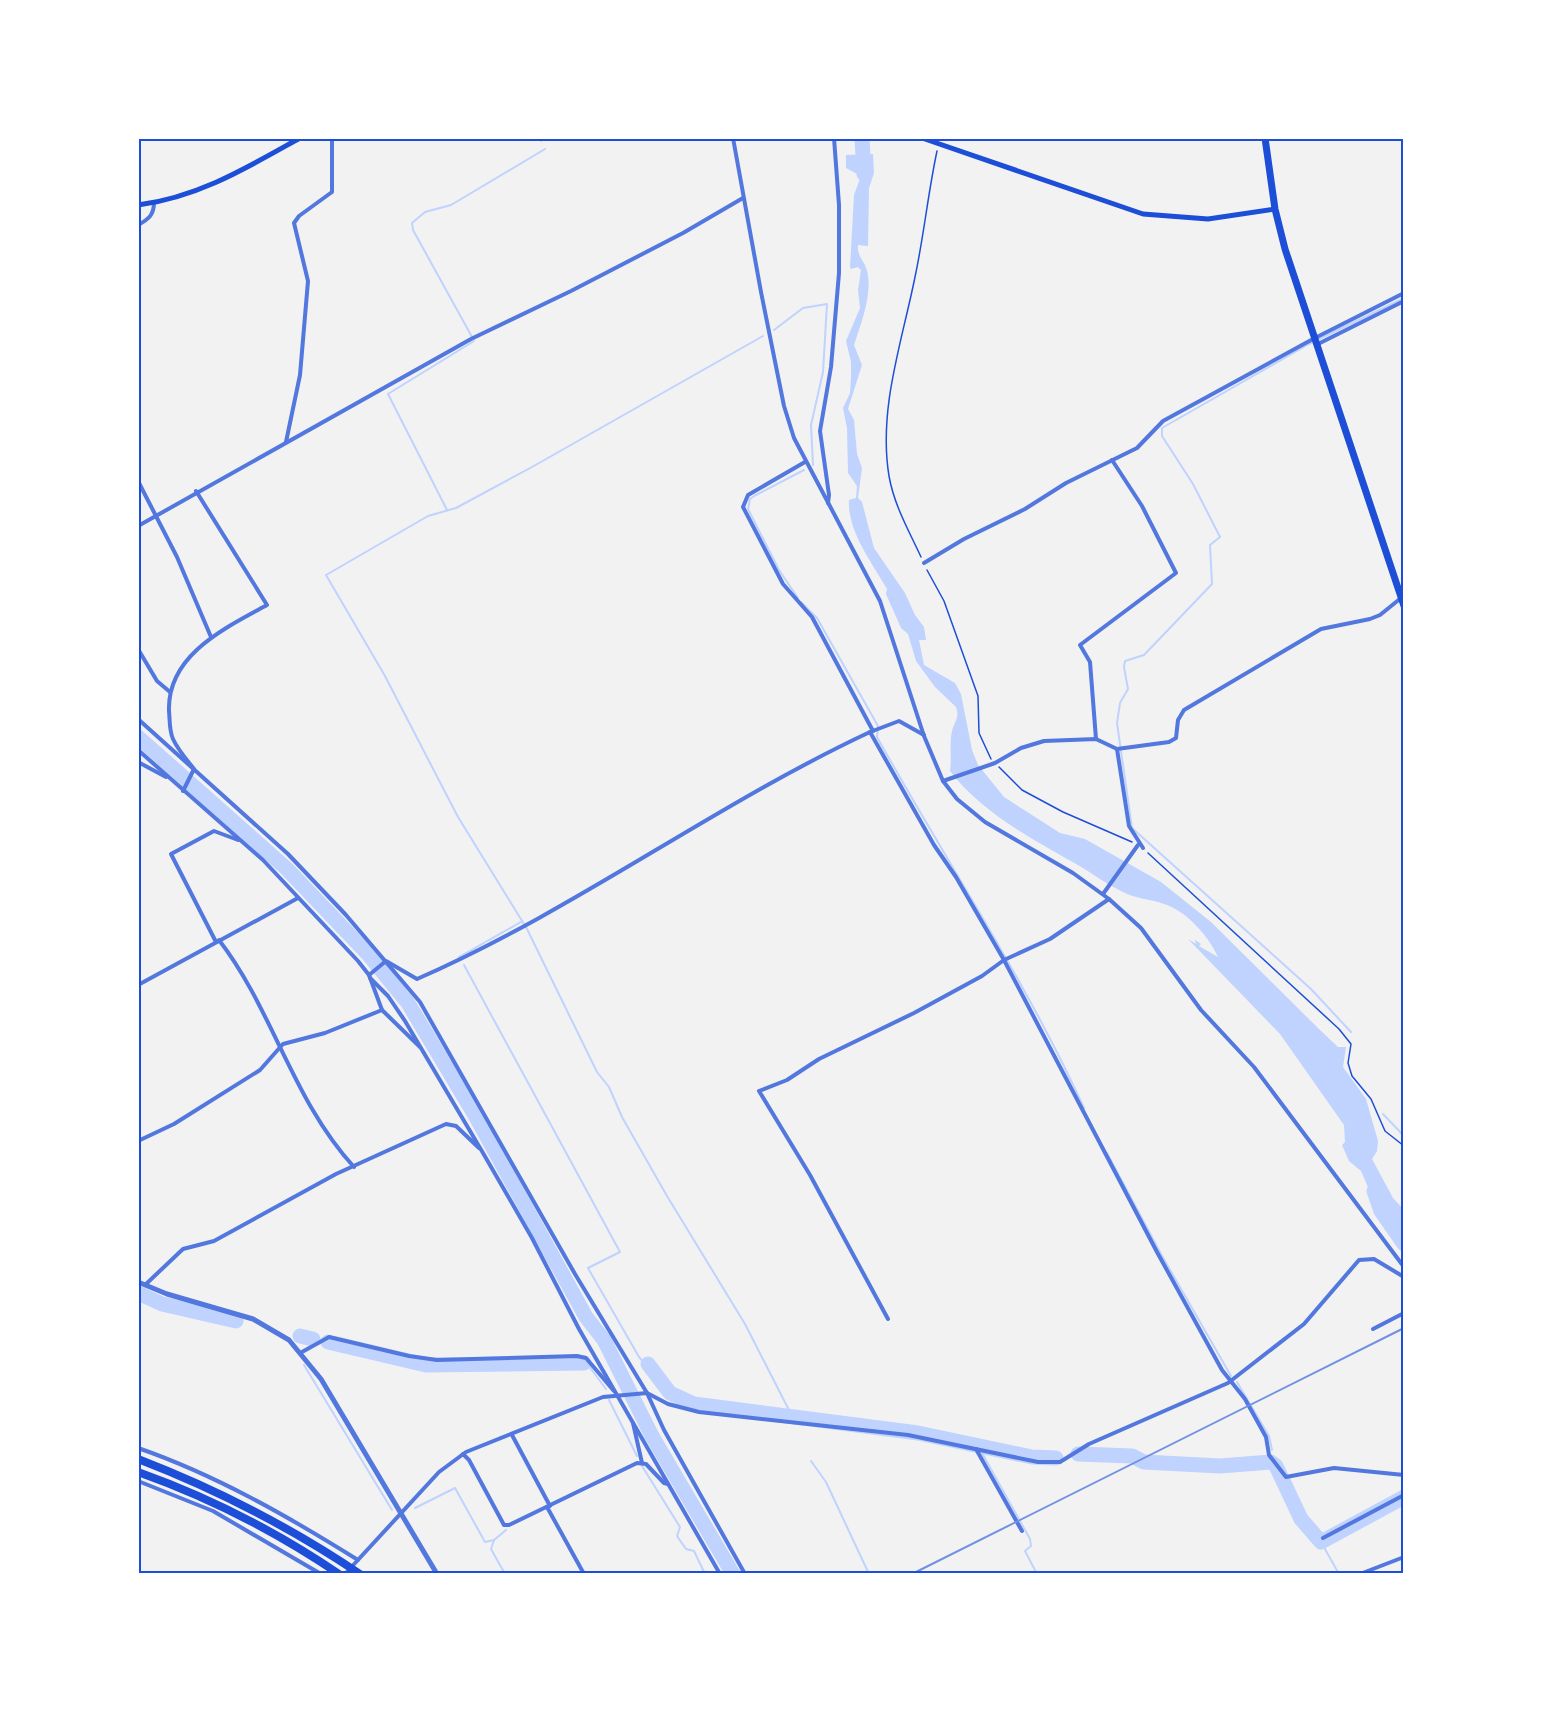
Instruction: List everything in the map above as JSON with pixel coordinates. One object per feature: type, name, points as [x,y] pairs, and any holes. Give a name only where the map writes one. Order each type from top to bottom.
[{"type":"highway","points":[[1265,138],[1275,209],[1314,342],[1403,597],[1404,606]]},
{"type":"highway","points":[[138,1459],[215,1491],[268,1518],[360,1574]]},
{"type":"highway","points":[[138,1472],[219,1506],[339,1574]]},
{"type":"main road","points":[[138,204],[154,202],[209,186],[300,138]]},
{"type":"main road","points":[[922,138],[1143,214],[1208,219],[1275,209]]},
{"type":"street","points":[[286,442],[300,375],[308,281],[294,223],[299,216],[332,192],[332,138]]},
{"type":"street","points":[[733,138],[784,406],[805,462],[880,601],[924,735],[945,781],[957,799],[985,822],[1104,892],[1141,928],[1201,1010],[1254,1067],[1404,1267]]},
{"type":"street","points":[[828,504],[830,495],[820,431],[831,367],[838,273],[839,205],[834,138]]},
{"type":"street","points":[[138,526],[196,491],[471,339],[536,309],[683,233],[743,198]]},
{"type":"street","points":[[138,225],[149,219],[154,212],[154,202]]},
{"type":"street","points":[[924,563],[964,539],[1024,509],[1066,483],[1143,444],[1163,421],[1404,293]]},
{"type":"street","points":[[1314,342],[1404,301]]},
{"type":"street","points":[[1096,739],[1090,662],[1080,645],[1176,573],[1142,506],[1112,460]]},
{"type":"street","points":[[805,462],[748,495],[743,507],[783,584],[812,617],[934,845],[1006,960],[1060,1062],[1089,1126],[1119,1177],[1157,1252],[1222,1370],[1242,1394],[1266,1437],[1269,1455],[1286,1477],[1334,1468],[1404,1475]]},
{"type":"street","points":[[138,481],[177,557],[211,637]]},
{"type":"street","points":[[194,770],[173,739],[170,692],[188,659],[211,637],[267,605],[196,491]]},
{"type":"street","points":[[945,781],[993,764],[1021,748],[1044,741],[1096,739],[1119,749],[1172,741],[1177,735],[1178,720],[1184,710],[1321,629],[1380,615],[1403,597]]},
{"type":"street","points":[[138,649],[157,681],[170,692]]},
{"type":"street","points":[[138,719],[288,854],[426,1012],[575,1274],[647,1393],[664,1431],[745,1574]]},
{"type":"street","points":[[384,962],[417,979],[463,959],[632,866],[701,822],[875,731],[898,721],[924,735]]},
{"type":"street","points":[[1119,749],[1129,826],[1143,848]]},
{"type":"street","points":[[138,750],[168,778]]},
{"type":"street","points":[[138,762],[184,788],[242,841],[388,996],[532,1238],[579,1329],[621,1395],[632,1419],[720,1574]]},
{"type":"street","points":[[184,788],[194,770]]},
{"type":"street","points":[[242,841],[214,831],[171,854],[218,941],[238,967],[316,1118],[335,1147],[354,1167]]},
{"type":"street","points":[[1104,892],[1137,846]]},
{"type":"street","points":[[138,985],[298,898]]},
{"type":"street","points":[[888,1318],[836,1227],[810,1175],[759,1091],[787,1080],[839,1049],[914,1013],[986,974],[1006,960],[1050,939],[1109,899]]},
{"type":"street","points":[[370,975],[384,962]]},
{"type":"street","points":[[370,975],[382,1010],[421,1048]]},
{"type":"street","points":[[138,1141],[174,1124],[260,1070],[279,1047],[325,1033],[382,1010]]},
{"type":"street","points":[[145,1285],[183,1249],[214,1241],[354,1167],[446,1125],[456,1126],[483,1153]]},
{"type":"street","points":[[345,1574],[439,1472],[463,1454],[562,1416],[592,1401],[647,1393],[668,1404],[699,1412],[908,1435],[1038,1462],[1060,1462],[1089,1444],[1231,1380],[1304,1324],[1359,1260],[1374,1259],[1404,1277]]},
{"type":"street","points":[[138,1282],[266,1325],[289,1340],[302,1353],[321,1379],[437,1574]]},
{"type":"street","points":[[1373,1329],[1404,1313]]},
{"type":"street","points":[[302,1353],[329,1336],[409,1356],[437,1360],[577,1356],[586,1358],[621,1395]]},
{"type":"street","points":[[632,1419],[642,1463],[651,1468],[664,1483],[669,1484]]},
{"type":"street","points":[[512,1435],[584,1574]]},
{"type":"street","points":[[138,1448],[238,1492],[358,1560]]},
{"type":"street","points":[[976,1449],[1022,1531]]},
{"type":"street","points":[[463,1454],[469,1460],[504,1525],[509,1525],[642,1463]]},
{"type":"street","points":[[138,1482],[213,1511],[321,1574]]},
{"type":"street","points":[[1323,1538],[1404,1495]]},
{"type":"street","points":[[1360,1574],[1404,1557]]},
{"type":"path","points":[[939,144],[926,202],[922,242],[889,395],[887,429],[889,477],[895,500],[944,602],[978,696],[979,733],[993,764],[1022,790],[1063,812],[1137,846]]},
{"type":"path","points":[[1143,848],[1339,1029],[1351,1044],[1348,1063],[1352,1076],[1371,1099],[1385,1131],[1404,1146]]},
{"type":"water","points":[[873,154],[874,173],[869,188],[868,246],[858,245],[868,280],[865,308],[854,345],[862,365],[848,409],[854,420],[857,454],[862,468],[858,498],[862,502],[874,548],[905,593],[915,615],[924,627],[926,640],[919,640],[924,665],[955,683],[961,694],[972,750],[978,765],[1004,797],[1060,833],[1085,839],[1161,882],[1211,922],[1338,1047],[1346,1047],[1343,1067],[1366,1099],[1378,1141],[1377,1151],[1372,1159],[1393,1198],[1404,1210],[1404,1253],[1387,1229],[1393,1225],[1390,1217],[1378,1209],[1370,1199],[1361,1171],[1349,1161],[1342,1145],[1345,1142],[1344,1125],[1280,1034],[1188,939],[1196,944],[1195,940],[1201,944],[1199,946],[1218,957],[1209,941],[1196,926],[1173,907],[1134,897],[1119,890],[1008,824],[977,800],[950,771],[951,736],[957,717],[956,707],[935,687],[916,661],[908,634],[901,628],[886,594],[887,589],[856,535],[849,512],[849,500],[856,498],[857,486],[848,473],[847,428],[843,408],[850,393],[851,377],[851,362],[846,341],[860,308],[858,290],[861,270],[858,267],[851,269],[850,267],[854,195],[861,176],[846,168],[846,155]]},
{"type":"waterway","points":[[862,138],[864,174]]},
{"type":"waterway","points":[[472,337],[413,230],[412,223],[425,212],[451,205],[545,149]]},
{"type":"waterway","points":[[1351,1032],[1311,989],[1132,828],[1117,723],[1120,703],[1128,689],[1125,661],[1144,655],[1212,584],[1210,545],[1220,537],[1193,484],[1162,436],[1162,428],[1309,344],[1404,298]]},
{"type":"waterway","points":[[774,330],[803,308],[827,304],[823,372],[811,425],[813,465]]},
{"type":"waterway","points":[[763,336],[532,467],[456,508],[428,516],[326,575],[385,676],[458,817],[527,929],[597,1072],[609,1087],[622,1117],[667,1196],[745,1324],[793,1418]]},
{"type":"waterway","points":[[447,510],[388,394],[474,341]]},
{"type":"waterway","points":[[798,598],[779,570],[748,509],[750,499],[754,496],[804,470]]},
{"type":"waterway","points":[[801,602],[817,618],[878,726],[877,737],[1011,967],[1084,1108]]},
{"type":"waterway","points":[[138,737],[287,869],[368,954],[408,1003],[476,1117],[586,1317],[604,1340],[652,1436],[733,1574]]},
{"type":"waterway","points":[[459,957],[521,922]]},
{"type":"waterway","points":[[464,965],[620,1252],[588,1268],[639,1357],[654,1375]]},
{"type":"waterway","points":[[1383,1114],[1404,1136]]},
{"type":"waterway","points":[[1107,1153],[1161,1254],[1231,1376]]},
{"type":"waterway","points":[[1374,1191],[1381,1211],[1404,1244]]},
{"type":"waterway","points":[[138,1293],[162,1304],[236,1321]]},
{"type":"waterway","points":[[300,1336],[313,1339]]},
{"type":"waterway","points":[[328,1342],[426,1365],[584,1363]]},
{"type":"waterway","points":[[581,1363],[588,1365],[606,1389]]},
{"type":"waterway","points":[[648,1364],[670,1393],[694,1404],[918,1433],[1032,1457],[1056,1458]]},
{"type":"waterway","points":[[304,1365],[392,1510]]},
{"type":"waterway","points":[[1237,1382],[1269,1436],[1272,1450]]},
{"type":"waterway","points":[[609,1400],[637,1456]]},
{"type":"waterway","points":[[982,1453],[1030,1539],[1031,1546],[1025,1551],[1037,1574]]},
{"type":"waterway","points":[[1078,1454],[1132,1456],[1144,1462],[1220,1466],[1271,1462],[1276,1466],[1301,1519],[1321,1542],[1404,1497]]},
{"type":"waterway","points":[[811,1461],[826,1482],[869,1574]]},
{"type":"waterway","points":[[642,1466],[680,1527],[677,1536],[686,1549],[694,1551],[705,1574]]},
{"type":"waterway","points":[[415,1508],[455,1488],[485,1542],[494,1540],[506,1530]]},
{"type":"waterway","points":[[494,1540],[491,1549],[505,1574]]},
{"type":"waterway","points":[[1321,1542],[1339,1574]]},
{"type":"railway","points":[[912,1574],[1404,1328]]}]
